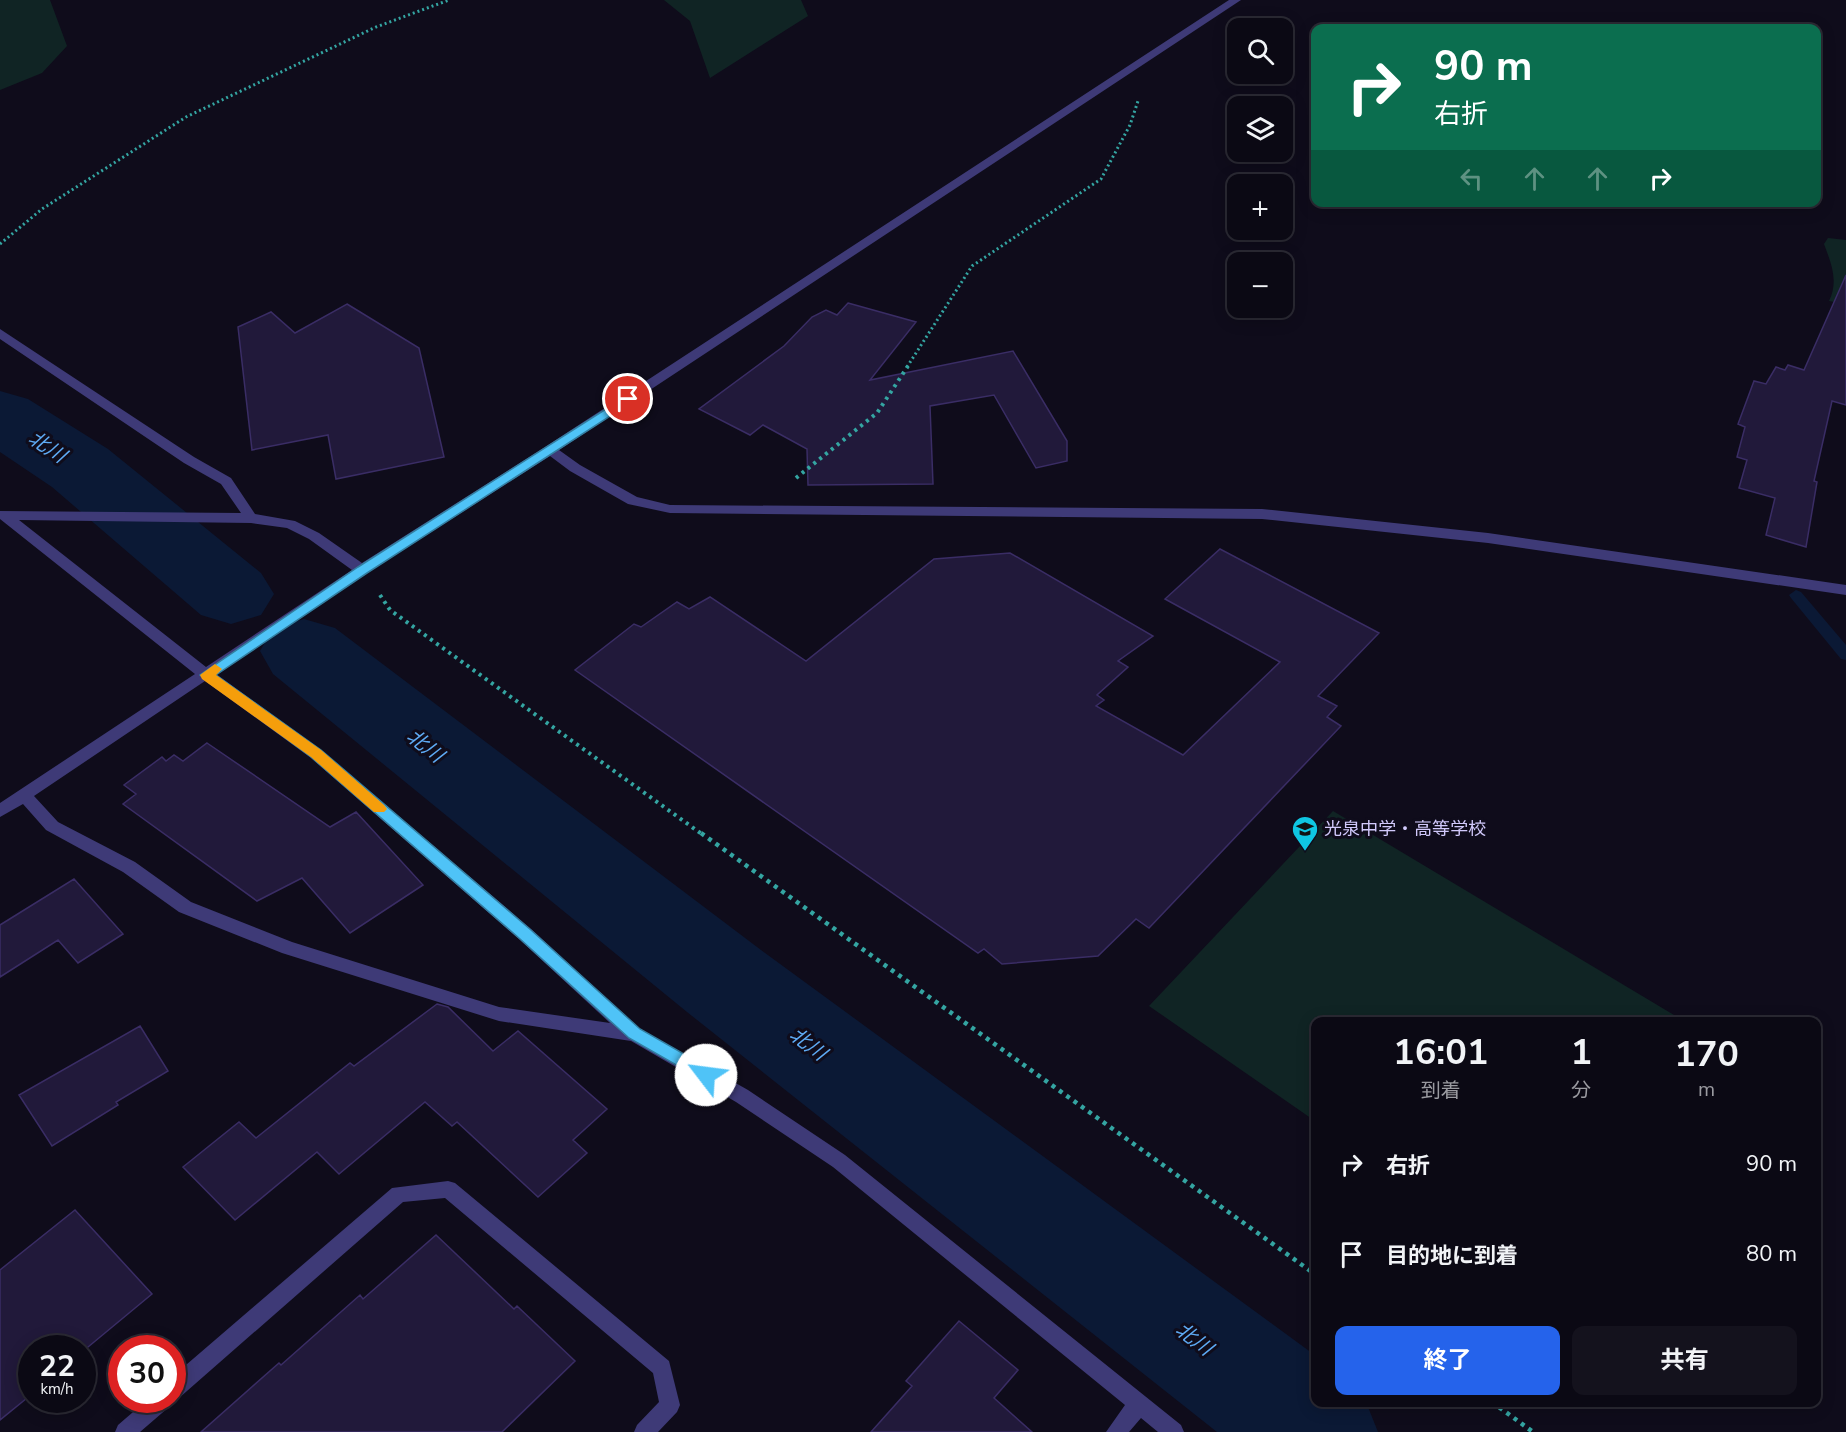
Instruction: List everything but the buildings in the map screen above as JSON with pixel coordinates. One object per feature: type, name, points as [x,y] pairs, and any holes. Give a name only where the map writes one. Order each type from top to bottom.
[{"type":"street","points":[[0,811],[319,601],[362,570],[550,450],[1236,0]]},
{"type":"street","points":[[0,333],[189,460],[226,481],[251,518]]},
{"type":"street","points":[[550,450],[575,468],[633,501],[670,509],[1262,514],[1488,537],[1846,590]]},
{"type":"street","points":[[2,516],[251,518],[290,524],[314,536],[362,570]]},
{"type":"street","points":[[2,516],[207,675],[316,754],[525,934],[634,1034],[742,1096],[839,1161],[1174,1432]]},
{"type":"street","points":[[24,795],[52,826],[129,867],[185,907],[288,948],[499,1014],[634,1034]]},
{"type":"street","points":[[186,1378],[399,1194],[448,1189],[662,1368],[670,1405],[644,1432]]},
{"type":"street","points":[[1116,1432],[1139,1404]]},
{"type":"street","points":[[125,1432],[147,1413]]},
{"type":"path","points":[[0,244],[16,227],[41,209],[120,161],[161,131],[385,22],[449,0]]},
{"type":"path","points":[[756,510],[877,413],[972,266],[1101,179],[1130,125],[1152,55]]},
{"type":"path","points":[[362,570],[390,610],[1311,1271]]},
{"type":"path","points":[[1499,1407],[1533,1432]]},
{"type":"green space","points":[[0,0],[50,0],[67,46],[42,73],[0,90]]},
{"type":"green space","points":[[664,0],[801,0],[808,16],[710,78],[690,21]]},
{"type":"green space","points":[[1828,238],[1846,240],[1846,304],[1829,301],[1834,279],[1824,244]]},
{"type":"green space","points":[[1333,811],[1677,1017],[1311,1017],[1311,1118],[1149,1006]]},
{"type":"waterway","name":"北川","points":[[0,416],[80,468],[231,594]]},
{"type":"waterway","points":[[1796,595],[1846,655]]},
{"type":"waterway","name":"北川","points":[[304,651],[724,981],[1316,1432]]},
{"type":"slow traffic","points":[[215,669],[207,675],[316,754],[379,809]]},
{"type":"place","name":"光泉中学・高等学校","points":[[1305,852]]},
{"type":"route","points":[[628,399],[362,570],[207,675],[316,754],[525,934],[634,1034],[706,1075]]}]
